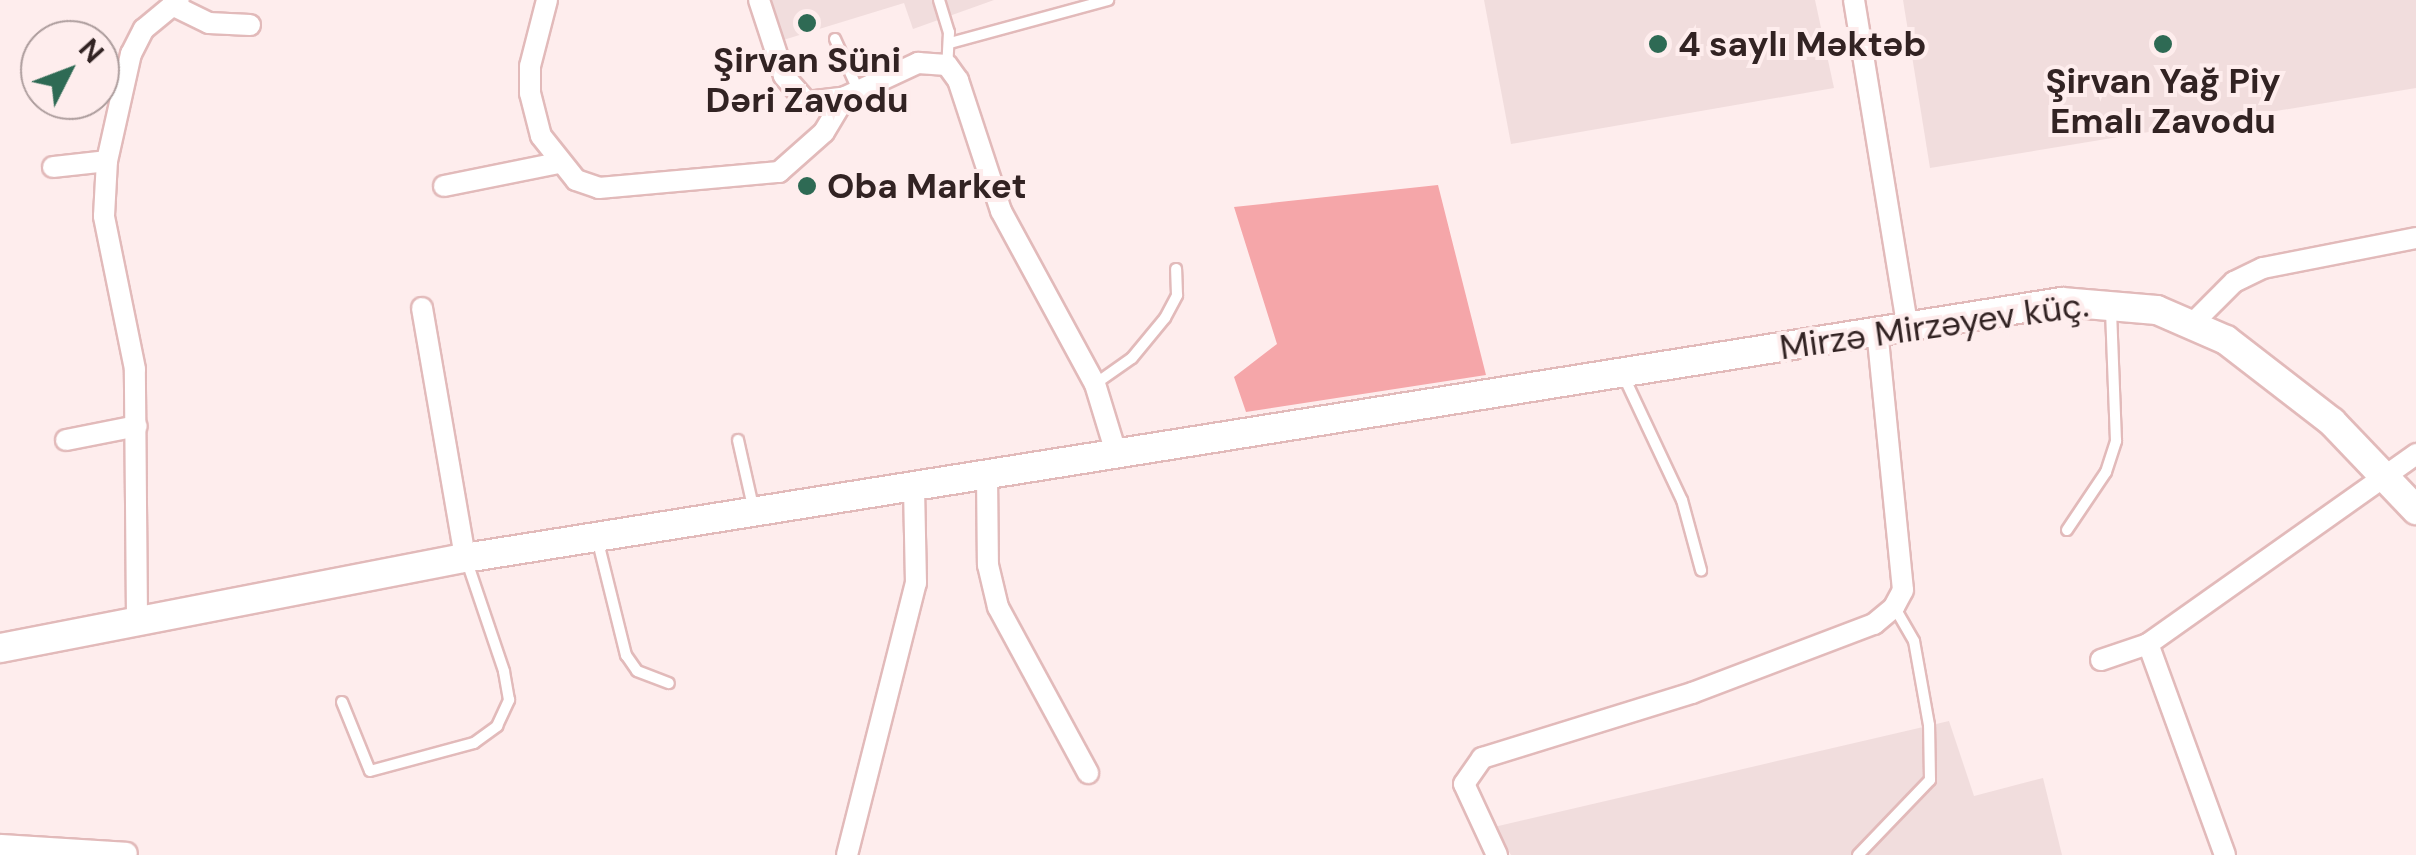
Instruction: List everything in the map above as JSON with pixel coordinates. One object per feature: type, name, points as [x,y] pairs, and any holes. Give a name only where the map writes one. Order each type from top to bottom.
[{"type":"main road","name":"Mirzə Mirzəyev küç.","points":[[0,648],[137,618],[465,558],[2062,302],[2111,303],[2194,322],[2292,387],[2386,476],[2416,510]]},
{"type":"street","points":[[547,0],[530,66],[530,94],[541,136],[558,163],[576,180],[600,188],[756,179],[803,156],[852,94]]},
{"type":"street","points":[[759,0],[794,92],[808,102],[852,94],[918,62],[947,64],[958,80],[1001,211],[1095,384],[1117,456]]},
{"type":"street","points":[[1854,0],[1907,324]]},
{"type":"street","points":[[137,618],[135,368],[104,216],[106,161],[131,54],[144,29],[176,3],[209,22],[250,24]]},
{"type":"street","points":[[53,167],[106,161]]},
{"type":"street","points":[[444,186],[558,163]]},
{"type":"street","points":[[2194,322],[2234,282],[2263,268],[2416,238]]},
{"type":"street","points":[[422,308],[465,558]]},
{"type":"street","points":[[1497,855],[1464,784],[1482,758],[1692,693],[1874,624],[1894,607],[1904,590],[1877,330]]},
{"type":"street","points":[[66,440],[138,426]]},
{"type":"street","points":[[2101,660],[2148,644],[2416,454]]},
{"type":"street","points":[[987,475],[988,564],[998,607],[1088,773]]},
{"type":"street","points":[[847,855],[916,583],[914,487]]},
{"type":"street","points":[[2148,644],[2225,855]]},
{"type":"street","points":[[0,845],[127,853]]},
{"type":"lane","points":[[939,0],[950,42],[947,64]]},
{"type":"lane","points":[[950,42],[1108,0]]},
{"type":"lane","points":[[835,39],[852,94]]},
{"type":"lane","points":[[1095,384],[1132,358],[1165,318],[1177,294],[1176,269]]},
{"type":"lane","points":[[2067,530],[2106,472],[2116,441],[2111,303]]},
{"type":"lane","points":[[1622,372],[1682,500],[1701,570]]},
{"type":"lane","points":[[738,440],[754,512]]},
{"type":"lane","points":[[597,537],[626,655],[637,671],[669,683]]},
{"type":"lane","points":[[342,702],[370,771],[474,743],[498,726],[510,700],[504,670],[465,558]]},
{"type":"lane","points":[[1858,855],[1930,780],[1930,725],[1914,641],[1894,607]]},
{"type":"shaded area","name":"Şirvan Süni Dəri Zavodu","points":[[767,0],[994,0],[913,29],[904,3],[780,41]]},
{"type":"shaded area","name":"4 saylı Məktəb","points":[[1484,0],[1815,0],[1834,88],[1511,144]]},
{"type":"shaded area","name":"Şirvan Yağ Piy Emalı Zavodu","points":[[1903,0],[2416,0],[2416,88],[1930,168]]},
{"type":"shaded area","points":[[1438,185],[1486,375],[1246,412],[1234,377],[1277,344],[1234,207]]},
{"type":"shaded area","points":[[1949,721],[1974,796],[2043,778],[2062,855],[1511,855],[1494,827]]},
{"type":"place","name":"Şirvan Süni Dəri Zavodu","points":[[807,23]]},
{"type":"place","name":"4 saylı Məktəb","points":[[1658,44]]},
{"type":"place","name":"Şirvan Yağ Piy Emalı Zavodu","points":[[2163,44]]},
{"type":"place","name":"Oba Market","points":[[807,186]]}]
